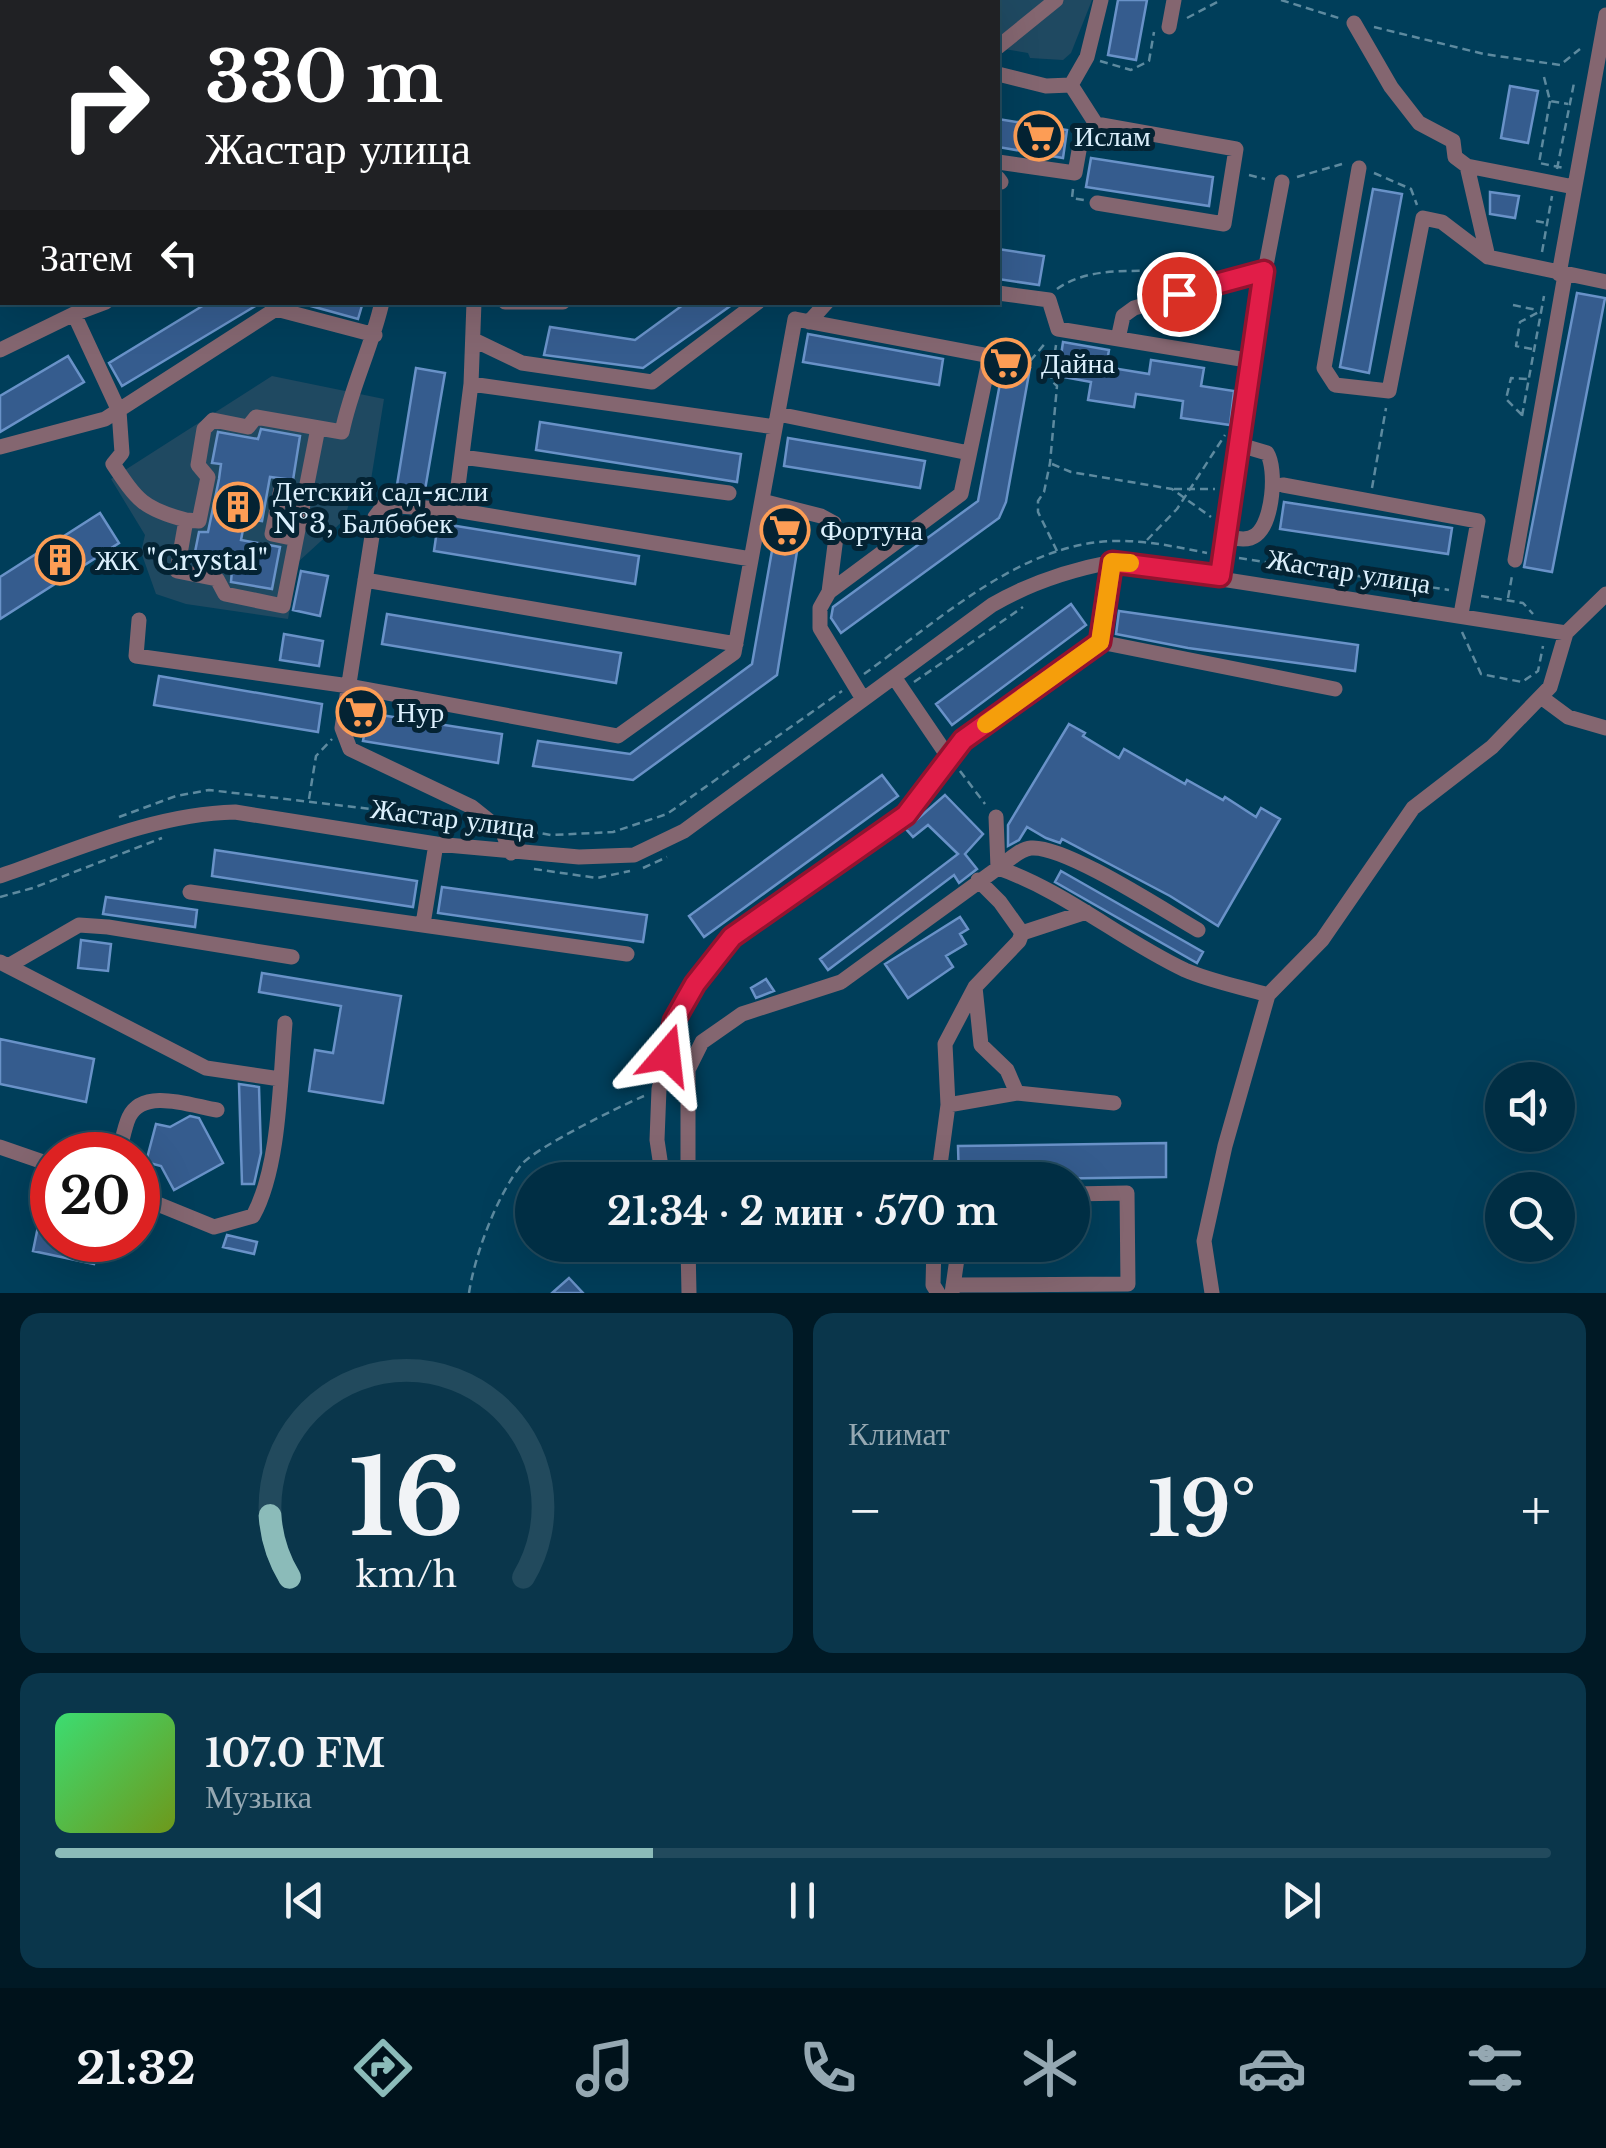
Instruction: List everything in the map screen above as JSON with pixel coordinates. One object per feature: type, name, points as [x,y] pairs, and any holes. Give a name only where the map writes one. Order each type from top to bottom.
[{"type":"street","points":[[1000,45],[1056,0]]},
{"type":"street","points":[[1071,85],[1087,57],[1101,0]]},
{"type":"street","points":[[1169,28],[1174,0]]},
{"type":"street","points":[[1515,560],[1567,227],[1606,15]]},
{"type":"street","points":[[1354,22],[1391,87],[1419,123],[1452,141],[1455,157],[1467,166],[1576,178]]},
{"type":"street","points":[[1000,74],[1046,86],[1071,85]]},
{"type":"street","points":[[1071,85],[1096,124],[1236,149],[1224,224],[1097,202]]},
{"type":"street","points":[[1000,162],[1074,172],[1080,144],[1096,124]]},
{"type":"street","points":[[1467,166],[1488,257]]},
{"type":"street","points":[[1359,168],[1324,368],[1336,385],[1389,392],[1423,218],[1442,222],[1488,257],[1606,282]]},
{"type":"street","points":[[1220,576],[1264,271],[1282,182]]},
{"type":"street","points":[[1118,339],[1123,316],[1134,308],[1264,271]]},
{"type":"street","points":[[1000,292],[1049,300],[1058,328],[1253,361]]},
{"type":"street","points":[[0,350],[98,305]]},
{"type":"street","points":[[74,314],[119,411],[122,453],[113,464],[153,512],[198,521],[208,476],[198,465],[204,429],[213,420],[248,427],[256,416],[342,432],[350,393],[374,335],[381,305]]},
{"type":"street","points":[[454,510],[470,384],[474,305]]},
{"type":"street","points":[[474,340],[522,363],[652,382],[754,305]]},
{"type":"street","points":[[810,322],[824,305]]},
{"type":"street","points":[[0,447],[119,411],[276,308],[374,335]]},
{"type":"street","points":[[138,620],[136,656],[349,686],[618,736],[734,653],[795,319],[990,356],[961,494],[829,592]]},
{"type":"street","points":[[470,384],[776,421],[969,454]]},
{"type":"street","points":[[186,520],[176,571],[217,580],[225,594],[283,606],[318,428]]},
{"type":"street","points":[[1226,533],[1244,540],[1256,536],[1266,521],[1272,490],[1274,464],[1267,453],[1240,445]]},
{"type":"street","points":[[462,457],[728,494]]},
{"type":"street","points":[[1283,485],[1478,521],[1462,614]]},
{"type":"street","points":[[296,539],[272,534],[282,489],[305,494]]},
{"type":"street","points":[[762,502],[822,516],[834,523],[836,537],[829,592],[820,608],[820,628],[863,699]]},
{"type":"street","points":[[510,853],[502,831],[472,808],[350,749],[342,728],[376,517],[384,506],[454,510],[751,560]]},
{"type":"street","points":[[661,1162],[660,1089],[674,1021],[695,984],[732,937],[906,815],[963,740],[1100,642],[1112,562]]},
{"type":"street","name":"Жастар улица","points":[[0,876],[155,823],[196,813],[234,812],[510,853],[634,855],[684,831],[992,605],[1017,590],[1071,570],[1112,562],[1566,633]]},
{"type":"street","points":[[366,580],[736,644]]},
{"type":"street","points":[[1212,1293],[1204,1241],[1225,1146],[1268,996],[1322,940],[1414,808],[1492,747],[1550,687],[1566,633],[1606,594]]},
{"type":"street","points":[[1100,642],[1335,689]]},
{"type":"street","points":[[894,677],[950,758]]},
{"type":"street","points":[[1541,697],[1568,717],[1606,728]]},
{"type":"street","points":[[996,817],[998,868]]},
{"type":"street","points":[[423,924],[436,844]]},
{"type":"street","points":[[688,1162],[688,1070],[702,1042],[742,1014],[842,982],[1021,851],[1042,850],[1090,867],[1198,930]]},
{"type":"street","points":[[998,868],[1086,912],[1186,970],[1268,996]]},
{"type":"street","points":[[978,880],[1022,933]]},
{"type":"street","points":[[190,892],[627,954]]},
{"type":"street","points":[[940,1162],[948,1105],[945,1044],[974,988],[1022,933],[1086,912]]},
{"type":"street","points":[[4,964],[79,925],[108,926],[292,956]]},
{"type":"street","points":[[4,964],[206,1068],[280,1079]]},
{"type":"street","points":[[974,988],[981,1045],[1006,1070],[1018,1093]]},
{"type":"street","points":[[160,1205],[214,1227],[253,1216],[264,1195],[286,1023]]},
{"type":"street","points":[[948,1105],[994,1094],[1018,1093],[1114,1103]]},
{"type":"street","points":[[125,1132],[130,1114],[140,1104],[154,1100],[217,1110]]},
{"type":"street","points":[[0,1148],[30,1158]]},
{"type":"street","points":[[934,1262],[933,1285],[948,1290],[1128,1284],[1127,1193],[1090,1194]]},
{"type":"street","points":[[688,1262],[689,1293]]},
{"type":"street","points":[[948,1290],[955,1262]]},
{"type":"path","points":[[1087,57],[1131,70],[1149,60],[1155,28],[1169,28],[1221,0]]},
{"type":"path","points":[[1281,0],[1484,54],[1560,64],[1580,49]]},
{"type":"path","points":[[1544,77],[1550,101],[1539,164],[1556,175],[1576,178]]},
{"type":"path","points":[[1540,268],[1574,83]]},
{"type":"path","points":[[1550,101],[1570,105]]},
{"type":"path","points":[[1074,172],[1072,198],[1097,202]]},
{"type":"path","points":[[1232,172],[1282,182]]},
{"type":"path","points":[[1536,221],[1567,227]]},
{"type":"path","points":[[1049,300],[1072,278],[1116,271],[1161,270],[1179,294]]},
{"type":"path","points":[[1522,416],[1544,296]]},
{"type":"path","points":[[1513,306],[1541,311]]},
{"type":"path","points":[[1534,350],[1516,346],[1520,322],[1541,311]]},
{"type":"path","points":[[990,356],[1031,360],[1058,328]]},
{"type":"path","points":[[1057,551],[1038,512],[1038,501],[1050,464],[1056,386],[1051,380],[1058,328]]},
{"type":"path","points":[[1528,379],[1512,378],[1506,398],[1538,431]]},
{"type":"path","points":[[1370,501],[1389,392]]},
{"type":"path","points":[[1146,542],[1177,509],[1230,428],[1245,413]]},
{"type":"path","points":[[1050,464],[1071,472],[1172,489],[1233,486]]},
{"type":"path","points":[[1172,489],[1226,533]]},
{"type":"path","points":[[496,826],[550,835],[581,835],[612,832],[668,814],[1002,576],[1057,551],[1112,540],[1146,542],[1523,602],[1546,629]]},
{"type":"path","points":[[1508,600],[1515,560]]},
{"type":"path","points":[[309,800],[316,756],[342,728]]},
{"type":"path","points":[[950,758],[996,817]]},
{"type":"path","points":[[109,822],[176,796],[210,790],[466,820]]},
{"type":"path","points":[[469,1293],[492,1216],[524,1162],[614,1109],[660,1089]]},
{"type":"shaded area","points":[[1000,0],[1092,0],[1071,53],[1063,60],[1030,58],[1028,53],[1004,49],[1000,44]]},
{"type":"shaded area","points":[[272,376],[384,399],[370,486],[355,484],[344,520],[298,562],[288,619],[186,604],[156,594],[141,552],[145,535],[111,479]]},
{"type":"building","points":[[1118,0],[1147,0],[1136,60],[1108,55]]},
{"type":"building","points":[[1510,86],[1538,91],[1528,143],[1501,138]]},
{"type":"building","points":[[1000,119],[1067,130],[1063,158],[1000,147]]},
{"type":"building","points":[[1091,158],[1213,177],[1209,206],[1086,187]]},
{"type":"building","points":[[1373,189],[1402,194],[1369,373],[1340,367]]},
{"type":"building","points":[[1490,192],[1519,196],[1515,218],[1490,214]]},
{"type":"building","points":[[1000,249],[1044,256],[1039,285],[1000,279]]},
{"type":"building","points":[[1577,293],[1605,298],[1552,572],[1524,567]]},
{"type":"building","points":[[204,305],[257,305],[122,386],[109,363]]},
{"type":"building","points":[[311,305],[362,305],[358,319]]},
{"type":"building","points":[[683,305],[732,305],[643,368],[544,355],[550,327],[635,340]]},
{"type":"building","points":[[808,334],[943,359],[939,385],[803,362]]},
{"type":"building","points":[[1063,342],[1109,350],[1106,367],[1149,374],[1151,360],[1204,368],[1201,386],[1234,391],[1230,425],[1181,418],[1183,401],[1136,394],[1134,407],[1088,400],[1091,382],[1058,376]]},
{"type":"building","points":[[68,356],[84,382],[0,432],[0,396]]},
{"type":"building","points":[[1004,362],[1030,368],[1006,502],[999,518],[841,633],[831,618],[833,607],[978,501]]},
{"type":"building","points":[[416,368],[445,373],[425,490],[397,485]]},
{"type":"building","points":[[540,422],[741,454],[737,482],[536,450]]},
{"type":"building","name":"Детский сад-ясли №3, Балбөбек","points":[[261,429],[300,436],[293,480],[270,477],[262,521],[245,519],[241,540],[280,547],[272,589],[231,582],[232,570],[193,562],[199,532],[208,532],[219,479],[221,464],[212,463],[218,432],[258,439]]},
{"type":"building","points":[[788,438],[925,461],[920,488],[784,466]]},
{"type":"building","points":[[1284,502],[1452,528],[1448,554],[1280,529]]},
{"type":"building","name":"ЖК \"Crystal\"","points":[[100,513],[119,543],[0,619],[0,577]]},
{"type":"building","points":[[438,523],[639,556],[635,584],[434,551]]},
{"type":"building","points":[[776,528],[800,533],[777,675],[633,780],[533,766],[538,741],[630,754],[752,664]]},
{"type":"building","points":[[301,571],[328,576],[320,616],[293,610]]},
{"type":"building","points":[[1071,604],[1086,625],[952,725],[936,704]]},
{"type":"building","points":[[1119,611],[1358,645],[1355,671],[1116,634]]},
{"type":"building","points":[[387,614],[621,653],[616,683],[382,644]]},
{"type":"building","points":[[284,634],[323,641],[319,666],[280,660]]},
{"type":"building","points":[[159,676],[322,704],[318,732],[154,705]]},
{"type":"building","points":[[368,713],[502,734],[498,763],[363,741]]},
{"type":"building","points":[[1069,724],[1119,758],[1124,749],[1185,784],[1187,780],[1223,800],[1225,797],[1256,817],[1261,808],[1280,819],[1218,926],[1062,839],[1060,843],[1027,827],[1019,840],[1008,846],[1008,825]]},
{"type":"building","points":[[882,775],[898,796],[704,937],[689,916]]},
{"type":"building","points":[[945,795],[983,834],[965,854],[977,869],[959,883],[954,875],[828,970],[820,959],[958,854],[928,825],[913,837],[906,829]]},
{"type":"building","points":[[215,850],[417,881],[413,907],[212,876]]},
{"type":"building","points":[[1061,871],[1203,952],[1197,963],[1055,882]]},
{"type":"building","points":[[442,887],[647,915],[643,942],[438,913]]},
{"type":"building","points":[[106,897],[197,910],[195,927],[103,914]]},
{"type":"building","points":[[960,917],[968,929],[960,934],[966,944],[946,956],[953,967],[908,998],[885,964]]},
{"type":"building","points":[[81,940],[111,944],[108,971],[78,968]]},
{"type":"building","points":[[262,973],[401,996],[383,1103],[309,1091],[315,1050],[333,1053],[341,1006],[259,992]]},
{"type":"building","points":[[766,979],[774,991],[756,998],[751,988]]},
{"type":"building","points":[[0,1039],[94,1059],[86,1102],[0,1084]]},
{"type":"building","points":[[239,1084],[259,1087],[261,1153],[254,1184],[242,1184]]},
{"type":"building","points":[[190,1116],[199,1118],[223,1163],[174,1190],[160,1166],[160,1132],[154,1132],[156,1124],[170,1127]]},
{"type":"building","points":[[1166,1143],[1166,1177],[1090,1178],[1090,1162],[958,1162],[958,1146]]},
{"type":"building","points":[[227,1235],[257,1242],[254,1254],[223,1247]]},
{"type":"building","points":[[569,1278],[583,1293],[552,1293]]},
{"type":"slow traffic","points":[[986,724],[1100,642],[1112,562],[1130,563]]},
{"type":"place","name":"Ислам","points":[[1039,136]]},
{"type":"place","name":"Дайна","points":[[1006,363]]},
{"type":"place","name":"Детский сад-ясли №3, Балбөбек","points":[[238,507]]},
{"type":"place","name":"Фортуна","points":[[785,530]]},
{"type":"place","name":"ЖК \"Crystal\"","points":[[60,560]]},
{"type":"place","name":"Нур","points":[[361,712]]},
{"type":"route","points":[[667,1055],[674,1021],[695,984],[732,937],[906,815],[963,740],[1100,642],[1112,562],[1220,576],[1264,271],[1179,294]]}]
